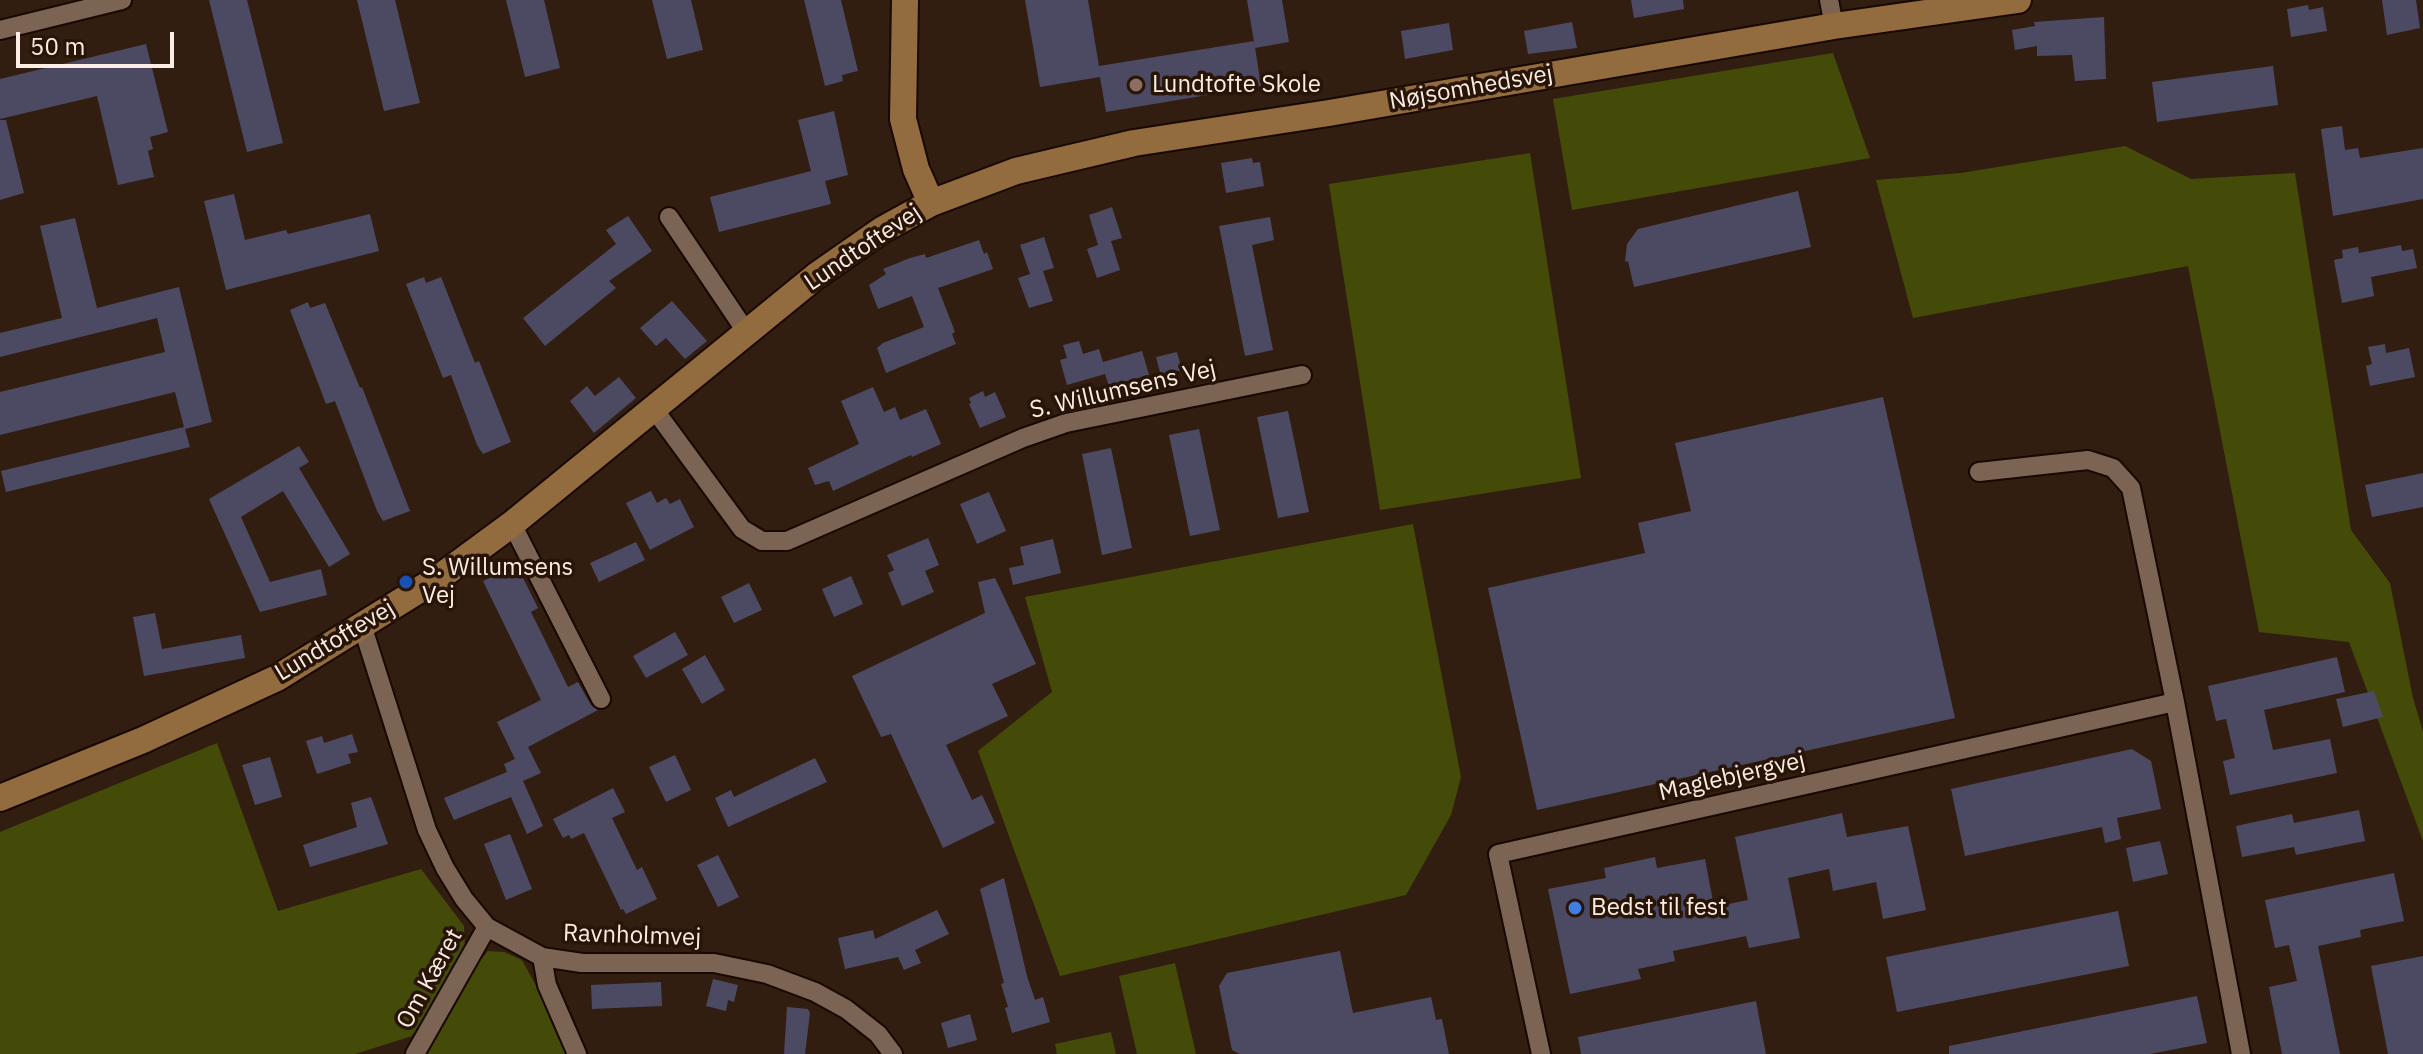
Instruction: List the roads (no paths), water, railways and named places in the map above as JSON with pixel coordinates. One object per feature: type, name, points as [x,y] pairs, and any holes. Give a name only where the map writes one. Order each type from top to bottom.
[{"type":"street","points":[[0,30],[122,0]]},
{"type":"street","name":"Lundtoftevej","points":[[0,798],[143,740],[277,678],[440,577],[512,524],[845,255],[931,203],[916,169],[903,119],[905,0]]},
{"type":"street","points":[[1829,0],[1834,26]]},
{"type":"street","name":"Nøjsomhedsvej","points":[[931,203],[1016,171],[1134,143],[1834,26],[2018,0]]},
{"type":"street","points":[[669,217],[747,333]]},
{"type":"street","name":"S. Willumsens Vej","points":[[654,409],[742,529],[762,541],[787,541],[1023,438],[1066,423],[1302,375]]},
{"type":"street","points":[[1979,472],[2088,460],[2113,468],[2131,488],[2241,1054]]},
{"type":"street","points":[[512,524],[601,699]]},
{"type":"street","name":"Ravnholmvej","points":[[362,625],[427,830],[457,889],[487,927],[542,957],[582,963],[714,963],[767,974],[815,992],[846,1009],[878,1034],[893,1054]]},
{"type":"street","name":"Maglebjergvej","points":[[1541,1054],[1498,854],[2175,702]]},
{"type":"street","name":"Om Kæret","points":[[415,1054],[487,927]]},
{"type":"street","points":[[542,957],[547,985],[577,1054]]},
{"type":"place","name":"Lundtofte Skole","points":[[1136,85]]},
{"type":"place","name":"S. Willumsens Vej","points":[[406,582]]},
{"type":"place","name":"Bedst til fest","points":[[1575,908]]}]
